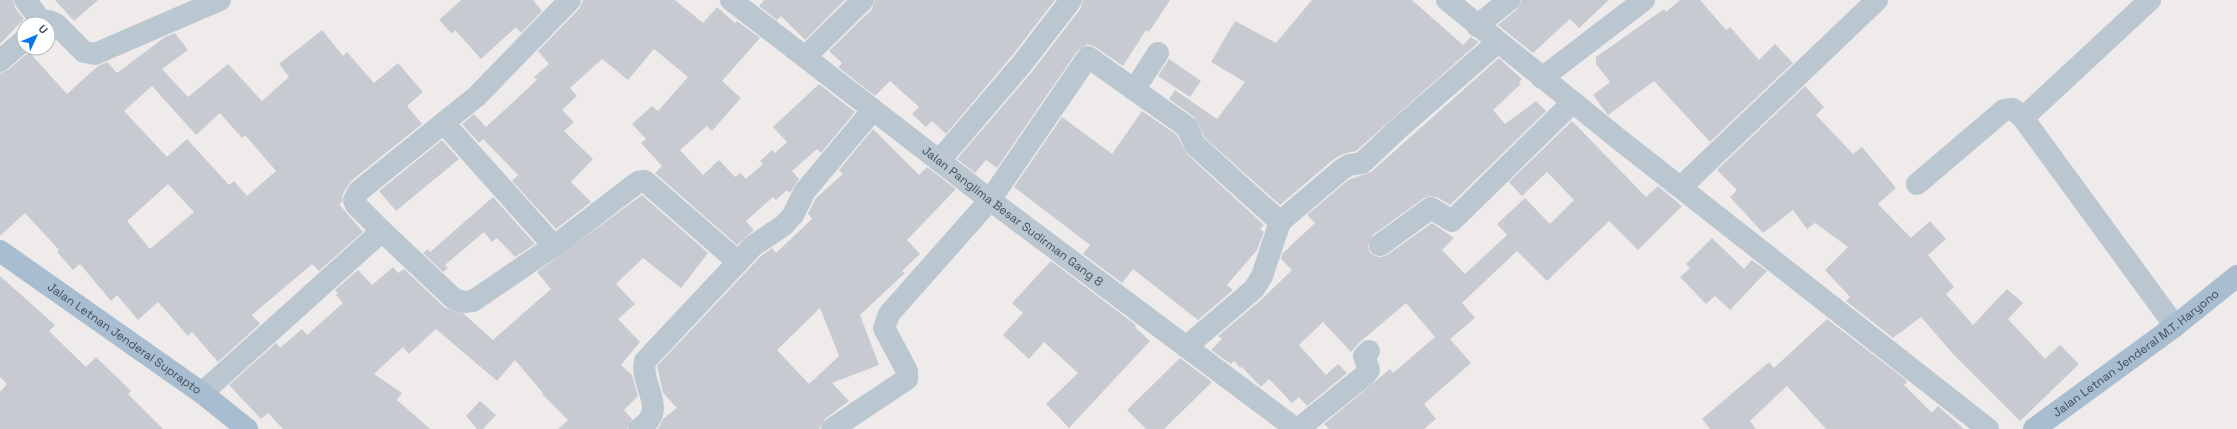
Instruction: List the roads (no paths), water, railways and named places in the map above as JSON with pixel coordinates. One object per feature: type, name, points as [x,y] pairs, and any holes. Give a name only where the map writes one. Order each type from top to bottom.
[{"type":"main road","name":"Jalan Letnan Jenderal Suprapto","points":[[0,251],[202,393],[247,429]]},
{"type":"main road","name":"Jalan Letnan Jenderal M.T. Haryono","points":[[2034,429],[2175,326],[2237,276]]},
{"type":"street","points":[[25,0],[37,16]]},
{"type":"street","points":[[56,24],[84,52],[95,54],[220,0]]},
{"type":"street","points":[[570,0],[496,78],[444,124],[359,191],[355,196],[356,205],[382,232],[454,299],[463,302],[473,301],[554,246],[638,182],[645,181],[738,262]]},
{"type":"street","name":"Jalan Panglima Besar Sudirman Gang 8","points":[[731,0],[990,200],[1297,429]]},
{"type":"street","points":[[805,57],[863,0]]},
{"type":"street","points":[[939,161],[1021,65],[1071,0]]},
{"type":"street","points":[[1447,0],[1542,78],[1988,429]]},
{"type":"street","points":[[1477,26],[1509,0]]},
{"type":"street","points":[[1542,78],[1644,0]]},
{"type":"street","points":[[1681,187],[1878,0]]},
{"type":"street","points":[[2023,118],[2150,0]]},
{"type":"street","points":[[1186,347],[1254,289],[1262,276],[1280,222],[1341,170],[1349,165],[1362,163],[1398,129],[1498,42]]},
{"type":"street","points":[[0,61],[16,47]]},
{"type":"street","points":[[1134,90],[1158,53]]},
{"type":"street","points":[[832,429],[907,379],[907,371],[886,334],[884,328],[885,321],[889,314],[990,200],[1088,58],[1187,128],[1195,145],[1280,222]]},
{"type":"street","points":[[1380,245],[1431,208],[1452,221],[1573,102]]},
{"type":"street","points":[[1917,184],[2004,110],[2013,109],[2023,118],[2175,326]]},
{"type":"street","points":[[639,429],[648,422],[653,411],[653,402],[644,372],[645,361],[753,246],[784,225],[810,186],[873,110]]},
{"type":"street","points":[[444,124],[554,246]]},
{"type":"street","points":[[202,393],[382,232]]},
{"type":"street","points":[[1297,429],[1366,374],[1369,370],[1364,356],[1369,351]]}]
